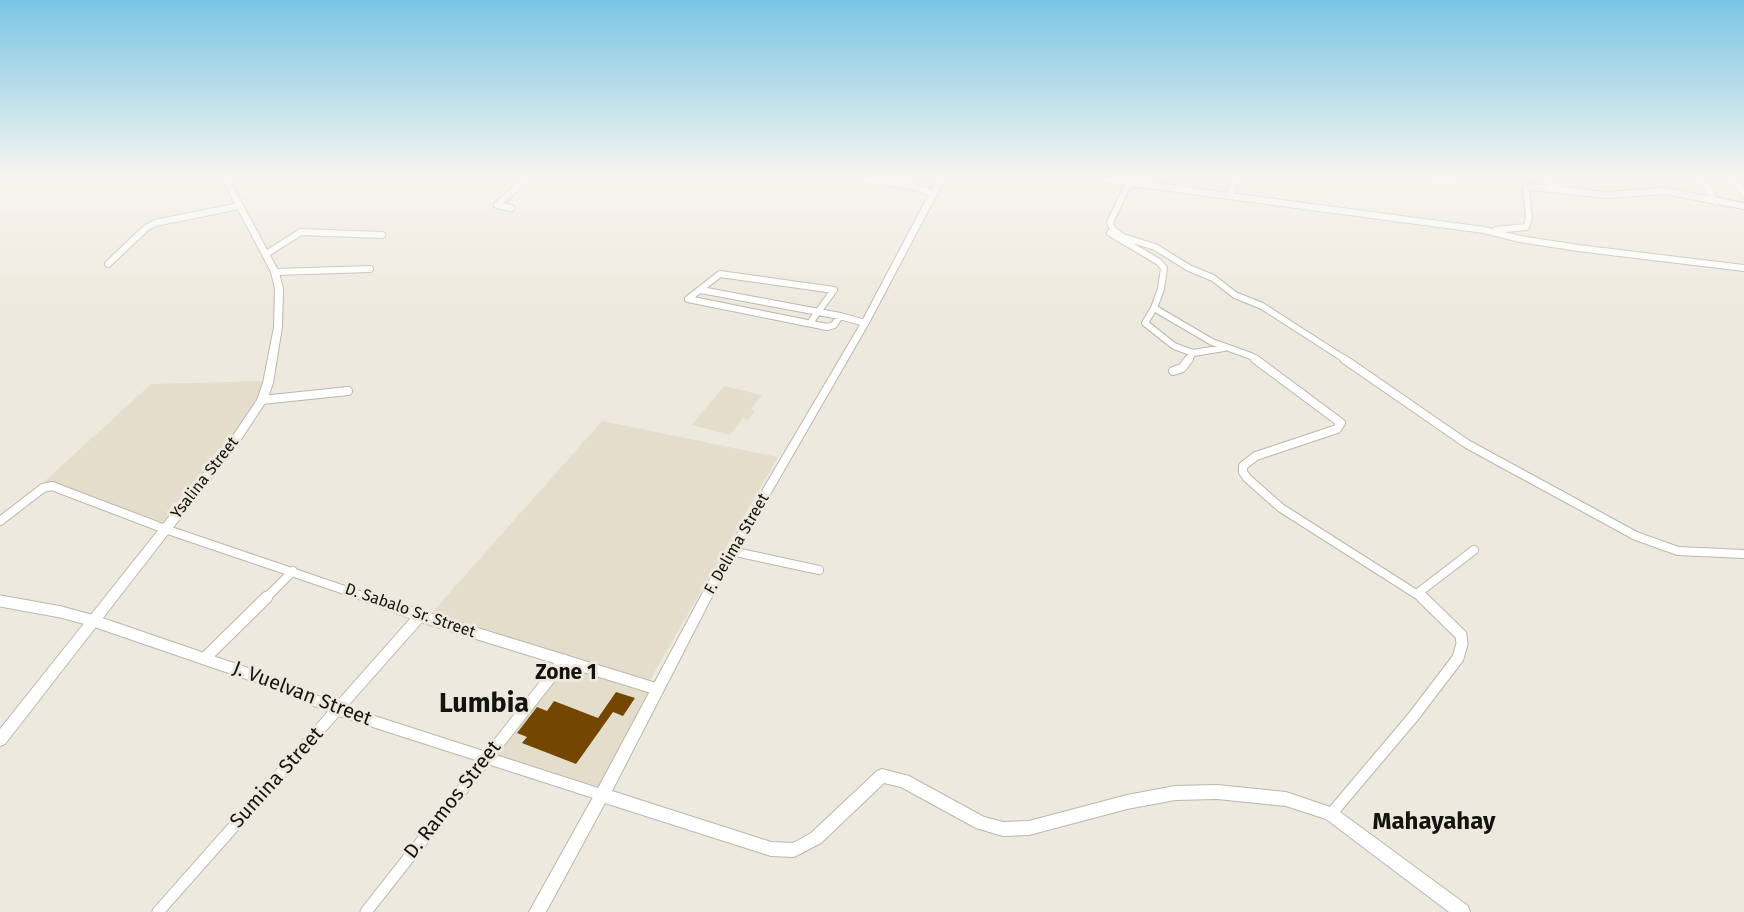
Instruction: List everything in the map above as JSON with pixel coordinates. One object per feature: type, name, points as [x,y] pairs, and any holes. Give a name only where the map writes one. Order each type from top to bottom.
[{"type":"street","points":[[108,264],[146,228],[162,222]]},
{"type":"street","name":"Ysalina Street","points":[[0,740],[234,442],[262,400],[268,383],[278,327],[280,300],[275,272],[248,222]]},
{"type":"street","name":"F. Delima Street","points":[[537,912],[602,795],[731,551],[865,323],[918,222]]},
{"type":"street","points":[[1110,222],[1113,230],[1124,237],[1155,247],[1189,268],[1213,278],[1235,295],[1262,306],[1278,318],[1321,342],[1395,396],[1467,444],[1636,536],[1678,552],[1744,554]]},
{"type":"street","points":[[1421,222],[1484,230],[1520,239],[1578,248],[1744,268]]},
{"type":"street","points":[[1484,230],[1526,227],[1528,222]]},
{"type":"street","points":[[267,254],[301,232],[382,235]]},
{"type":"street","points":[[1110,233],[1159,262],[1164,268],[1161,289],[1154,308],[1144,323],[1174,346],[1193,353],[1224,348]]},
{"type":"street","points":[[275,272],[370,269]]},
{"type":"street","points":[[810,323],[834,290],[721,273],[688,299],[810,323],[831,327],[840,316]]},
{"type":"street","points":[[700,290],[840,316],[865,323]]},
{"type":"street","points":[[1154,308],[1224,348],[1251,356],[1341,423],[1337,429],[1256,456],[1243,466],[1243,472],[1281,508],[1418,592],[1461,635],[1460,651],[1413,717],[1331,814]]},
{"type":"street","points":[[1173,370],[1182,368],[1193,353]]},
{"type":"street","points":[[262,400],[348,391]]},
{"type":"street","name":"D. Sabalo Sr. Street","points":[[0,521],[43,488],[52,486],[165,530],[293,571],[420,616],[657,689]]},
{"type":"street","points":[[1418,592],[1474,550]]},
{"type":"street","points":[[731,551],[819,570]]},
{"type":"street","points":[[205,658],[293,571]]},
{"type":"street","name":"J. Vuelvan Street","points":[[0,601],[61,612],[94,621],[266,680],[338,710],[602,795]]},
{"type":"street","name":"Sumina Street","points":[[158,912],[420,616]]},
{"type":"street","name":"D. Ramos Street","points":[[366,912],[564,660]]},
{"type":"street","points":[[602,795],[780,850],[794,850],[816,838],[882,776],[904,781],[981,823],[1003,829],[1029,828],[1127,802],[1175,793],[1217,792],[1287,799],[1331,814],[1462,912]]},
{"type":"shaded area","points":[[265,381],[252,413],[166,523],[45,481],[151,384]]},
{"type":"shaded area","points":[[724,386],[762,395],[751,409],[755,411],[748,420],[743,418],[730,435],[692,425]]},
{"type":"shaded area","points":[[602,421],[778,457],[650,680],[429,616]]},
{"type":"shaded area","points":[[565,665],[650,692],[597,789],[495,755]]},
{"type":"building","points":[[616,692],[635,698],[623,716],[613,712],[576,764],[522,743],[527,737],[517,733],[537,707],[547,711],[554,701],[598,718]]},
{"type":"district","name":"Zone 1","points":[[566,673]]},
{"type":"district","name":"Lumbia","points":[[484,704]]},
{"type":"district","name":"Mahayahay","points":[[1434,822]]}]
